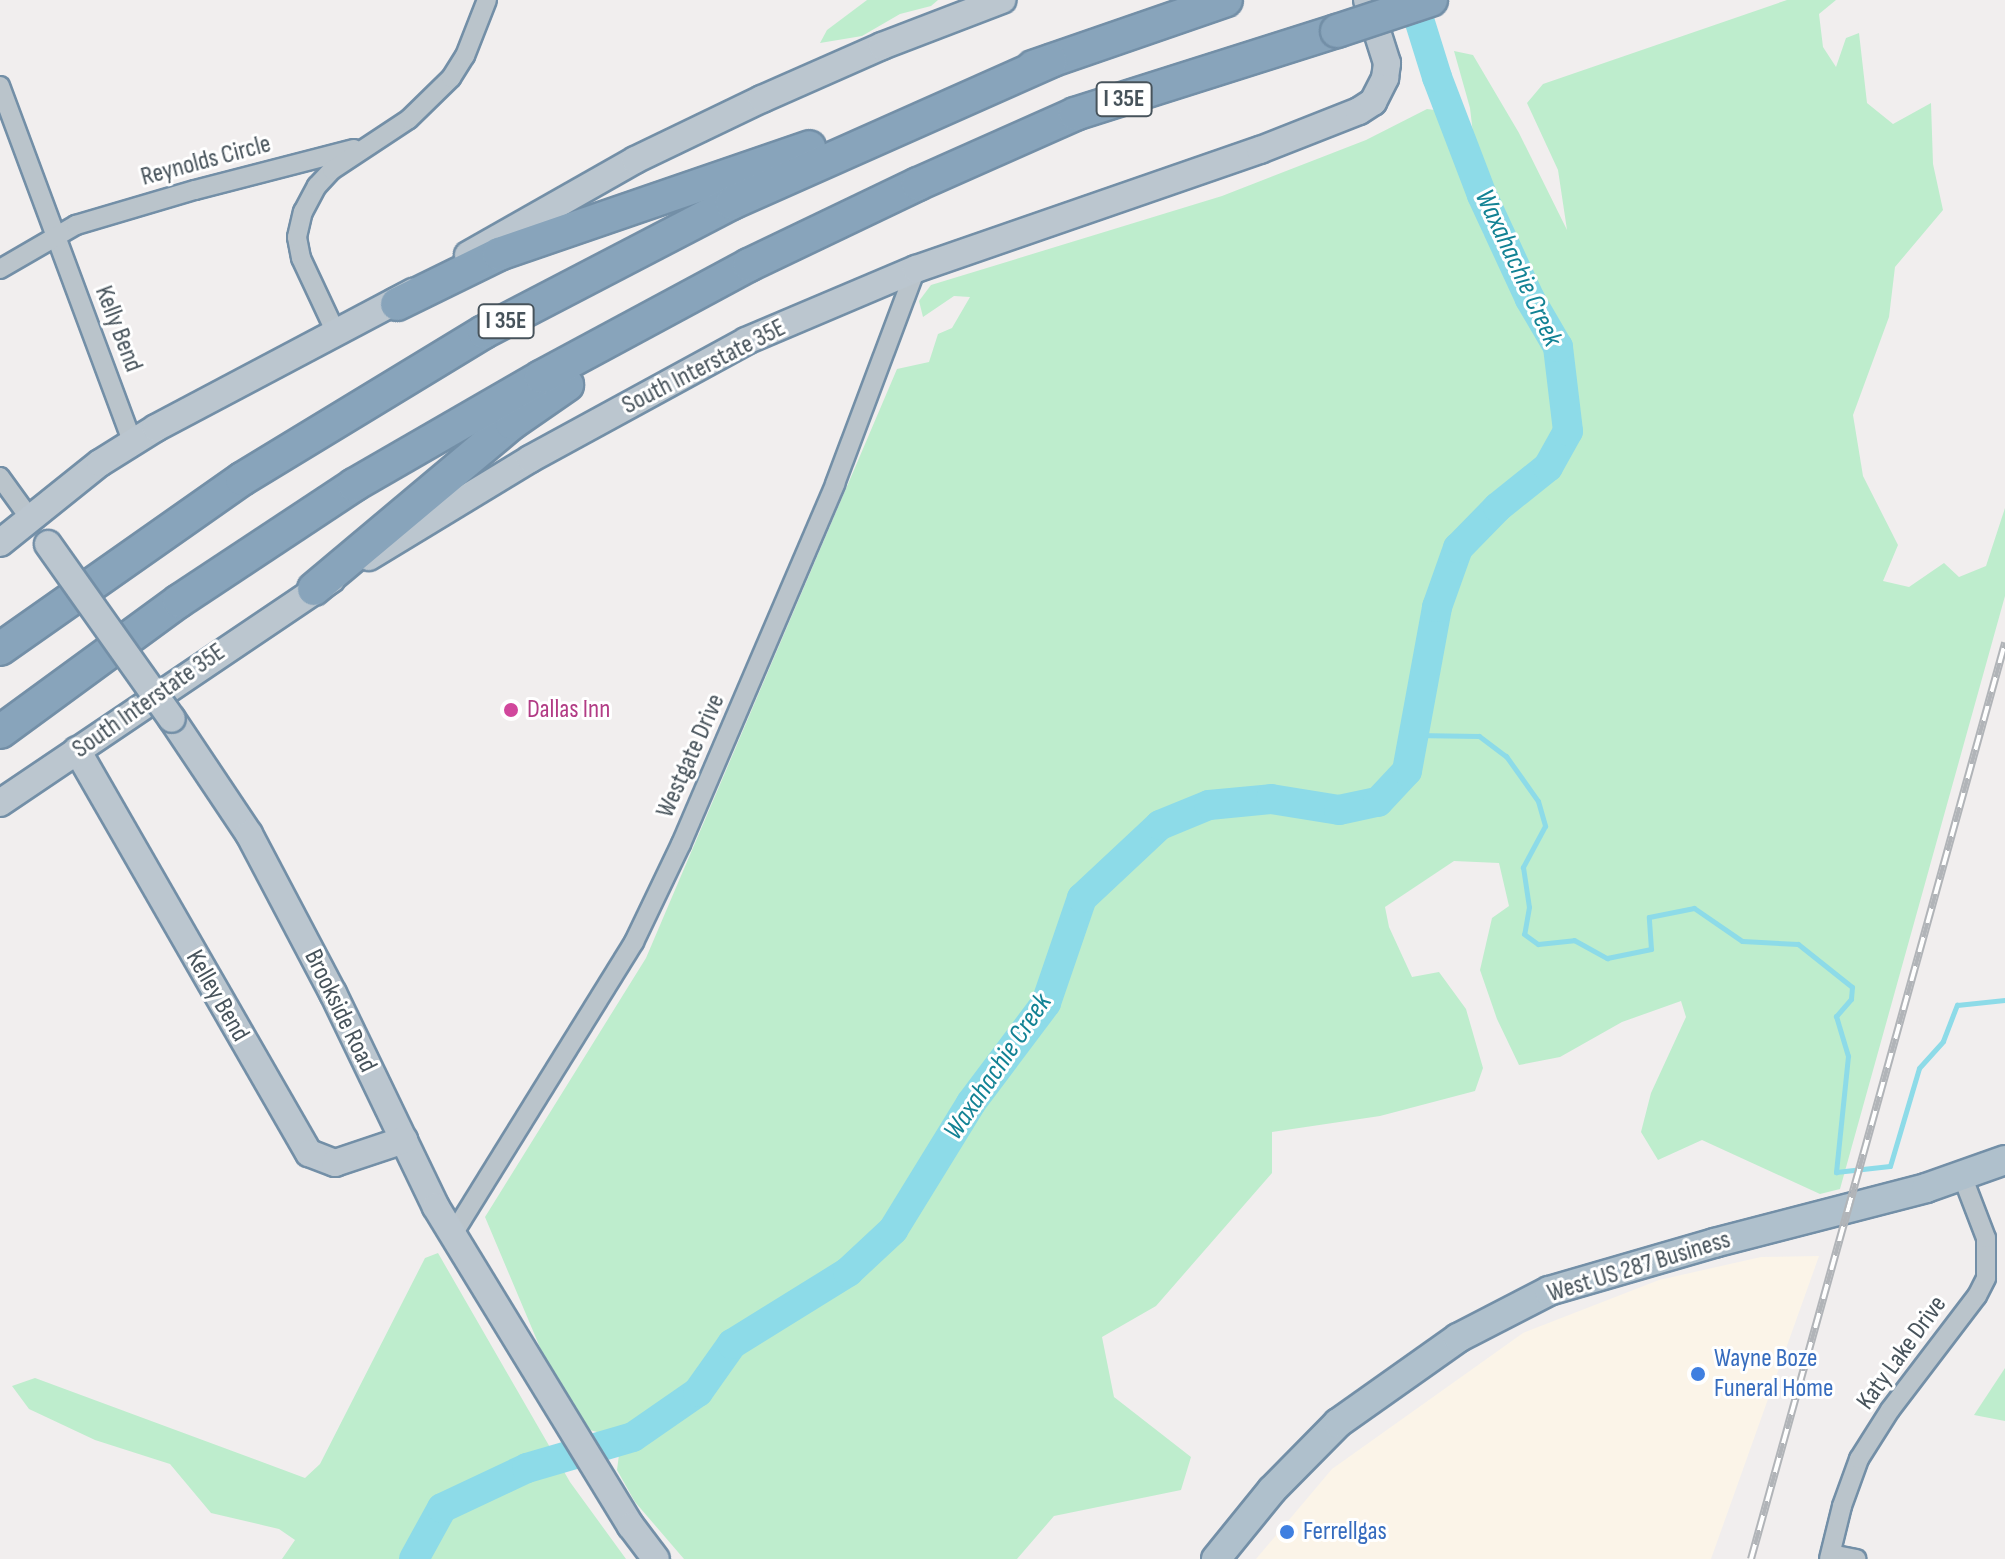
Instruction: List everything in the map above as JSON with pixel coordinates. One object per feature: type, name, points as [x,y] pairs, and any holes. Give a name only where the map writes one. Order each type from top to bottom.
[{"type":"highway","name":"I 35E","points":[[0,649],[242,479],[484,332],[732,203],[1051,61],[1226,0]]},
{"type":"highway","name":"I 35E","points":[[0,732],[179,601],[354,485],[541,377],[749,265],[918,184],[1075,114],[1431,0]]},
{"type":"highway","points":[[397,304],[499,254],[1051,61]]},
{"type":"highway","points":[[314,589],[531,409],[711,300],[749,265]]},
{"type":"main road","points":[[0,543],[29,517],[133,443],[397,304],[453,263],[635,160],[869,51],[1002,0]]},
{"type":"main road","name":"South Interstate 35E","points":[[0,803],[314,589],[530,459],[746,341],[916,269],[1260,150],[1359,111],[1373,102],[1385,78],[1387,63],[1367,0]]},
{"type":"main road","name":"Brookside Road","points":[[29,517],[249,834],[333,993],[453,1234],[607,1487],[656,1559]]},
{"type":"main road","name":"Kelley Bend","points":[[77,750],[309,1153],[335,1163],[404,1140]]},
{"type":"main road","name":"West US 287 Business","points":[[1216,1559],[1272,1490],[1338,1423],[1452,1342],[1536,1298],[1607,1273],[1963,1178],[2005,1160]]},
{"type":"street","name":"Reynolds Circle","points":[[337,335],[301,258],[297,237],[303,212],[317,186],[332,170],[409,119],[451,78],[465,56],[487,0]]},
{"type":"street","points":[[0,86],[55,234],[0,269]]},
{"type":"street","name":"Reynolds Circle","points":[[55,234],[133,207],[372,144]]},
{"type":"street","name":"Kelly Bend","points":[[55,234],[133,443]]},
{"type":"street","name":"Westgate Drive","points":[[453,1234],[634,942],[681,844],[835,484],[916,269]]},
{"type":"street","name":"Brookside Road","points":[[0,477],[29,517]]},
{"type":"street","name":"Katy Lake Drive","points":[[1830,1556],[1842,1506],[1859,1459],[1890,1410],[1977,1296],[1986,1278],[1986,1238],[1963,1178]]},
{"type":"street","points":[[1830,1556],[1857,1559]]},
{"type":"shaded area","points":[[1819,1256],[1711,1559],[1256,1559],[1332,1469],[1523,1333],[1659,1280],[1761,1257]]},
{"type":"green space","points":[[867,0],[938,0],[931,6],[900,14],[862,36],[820,43],[827,30]]},
{"type":"green space","points":[[1787,0],[1836,0],[1819,14],[1823,47],[1836,67],[1846,38],[1859,33],[1867,103],[1893,124],[1931,103],[1933,164],[1943,210],[1895,267],[1889,317],[1853,415],[1863,476],[1898,545],[1883,581],[1909,587],[1944,563],[1959,577],[1986,566],[2005,508],[2005,596],[1840,1189],[1820,1194],[1702,1140],[1658,1160],[1641,1132],[1651,1093],[1686,1017],[1681,1001],[1622,1022],[1560,1057],[1519,1065],[1497,1019],[1480,970],[1492,918],[1509,906],[1499,863],[1454,861],[1385,907],[1389,927],[1412,977],[1439,972],[1466,1009],[1483,1068],[1475,1091],[1380,1116],[1272,1132],[1272,1173],[1156,1306],[1102,1337],[1114,1397],[1191,1457],[1181,1490],[1054,1516],[1017,1559],[684,1559],[635,1502],[617,1470],[621,1439],[583,1428],[547,1364],[485,1217],[646,958],[897,369],[929,362],[938,334],[952,328],[970,297],[954,296],[923,317],[919,301],[931,285],[1222,196],[1366,140],[1427,109],[1442,111],[1484,235],[1518,278],[1501,214],[1476,159],[1470,108],[1454,51],[1473,55],[1519,133],[1567,230],[1558,170],[1527,103],[1543,84]]},
{"type":"green space","points":[[438,1253],[570,1482],[626,1559],[282,1559],[295,1540],[279,1529],[211,1513],[170,1464],[95,1440],[29,1409],[12,1386],[35,1378],[305,1478],[320,1464],[425,1258]]},
{"type":"green space","points":[[2005,1368],[2005,1421],[1974,1415]]},
{"type":"waterway","name":"Waxahachie Creek","points":[[414,1559],[442,1508],[527,1468],[633,1437],[698,1392],[732,1344],[848,1272],[893,1230],[971,1103],[1046,1003],[1082,898],[1160,825],[1209,805],[1271,799],[1339,810],[1378,802],[1407,771],[1437,607],[1458,548],[1498,507],[1548,467],[1568,431],[1558,347],[1530,299],[1482,195],[1437,77],[1413,0]]},
{"type":"waterway","points":[[1415,735],[1479,736],[1506,756],[1538,801],[1545,826],[1523,867],[1529,907],[1524,934],[1538,944],[1574,940],[1607,958],[1651,949],[1649,917],[1694,908],[1742,941],[1798,944],[1852,987],[1851,999],[1836,1016],[1848,1056],[1836,1172],[1890,1166],[1919,1068],[1943,1041],[1957,1005],[2005,1000]]},
{"type":"railway","points":[[1751,1559],[2005,643]]},
{"type":"place","name":"Dallas Inn","points":[[511,710]]},
{"type":"place","name":"Wayne Boze Funeral Home","points":[[1698,1374]]},
{"type":"place","name":"Ferrellgas","points":[[1287,1532]]}]
